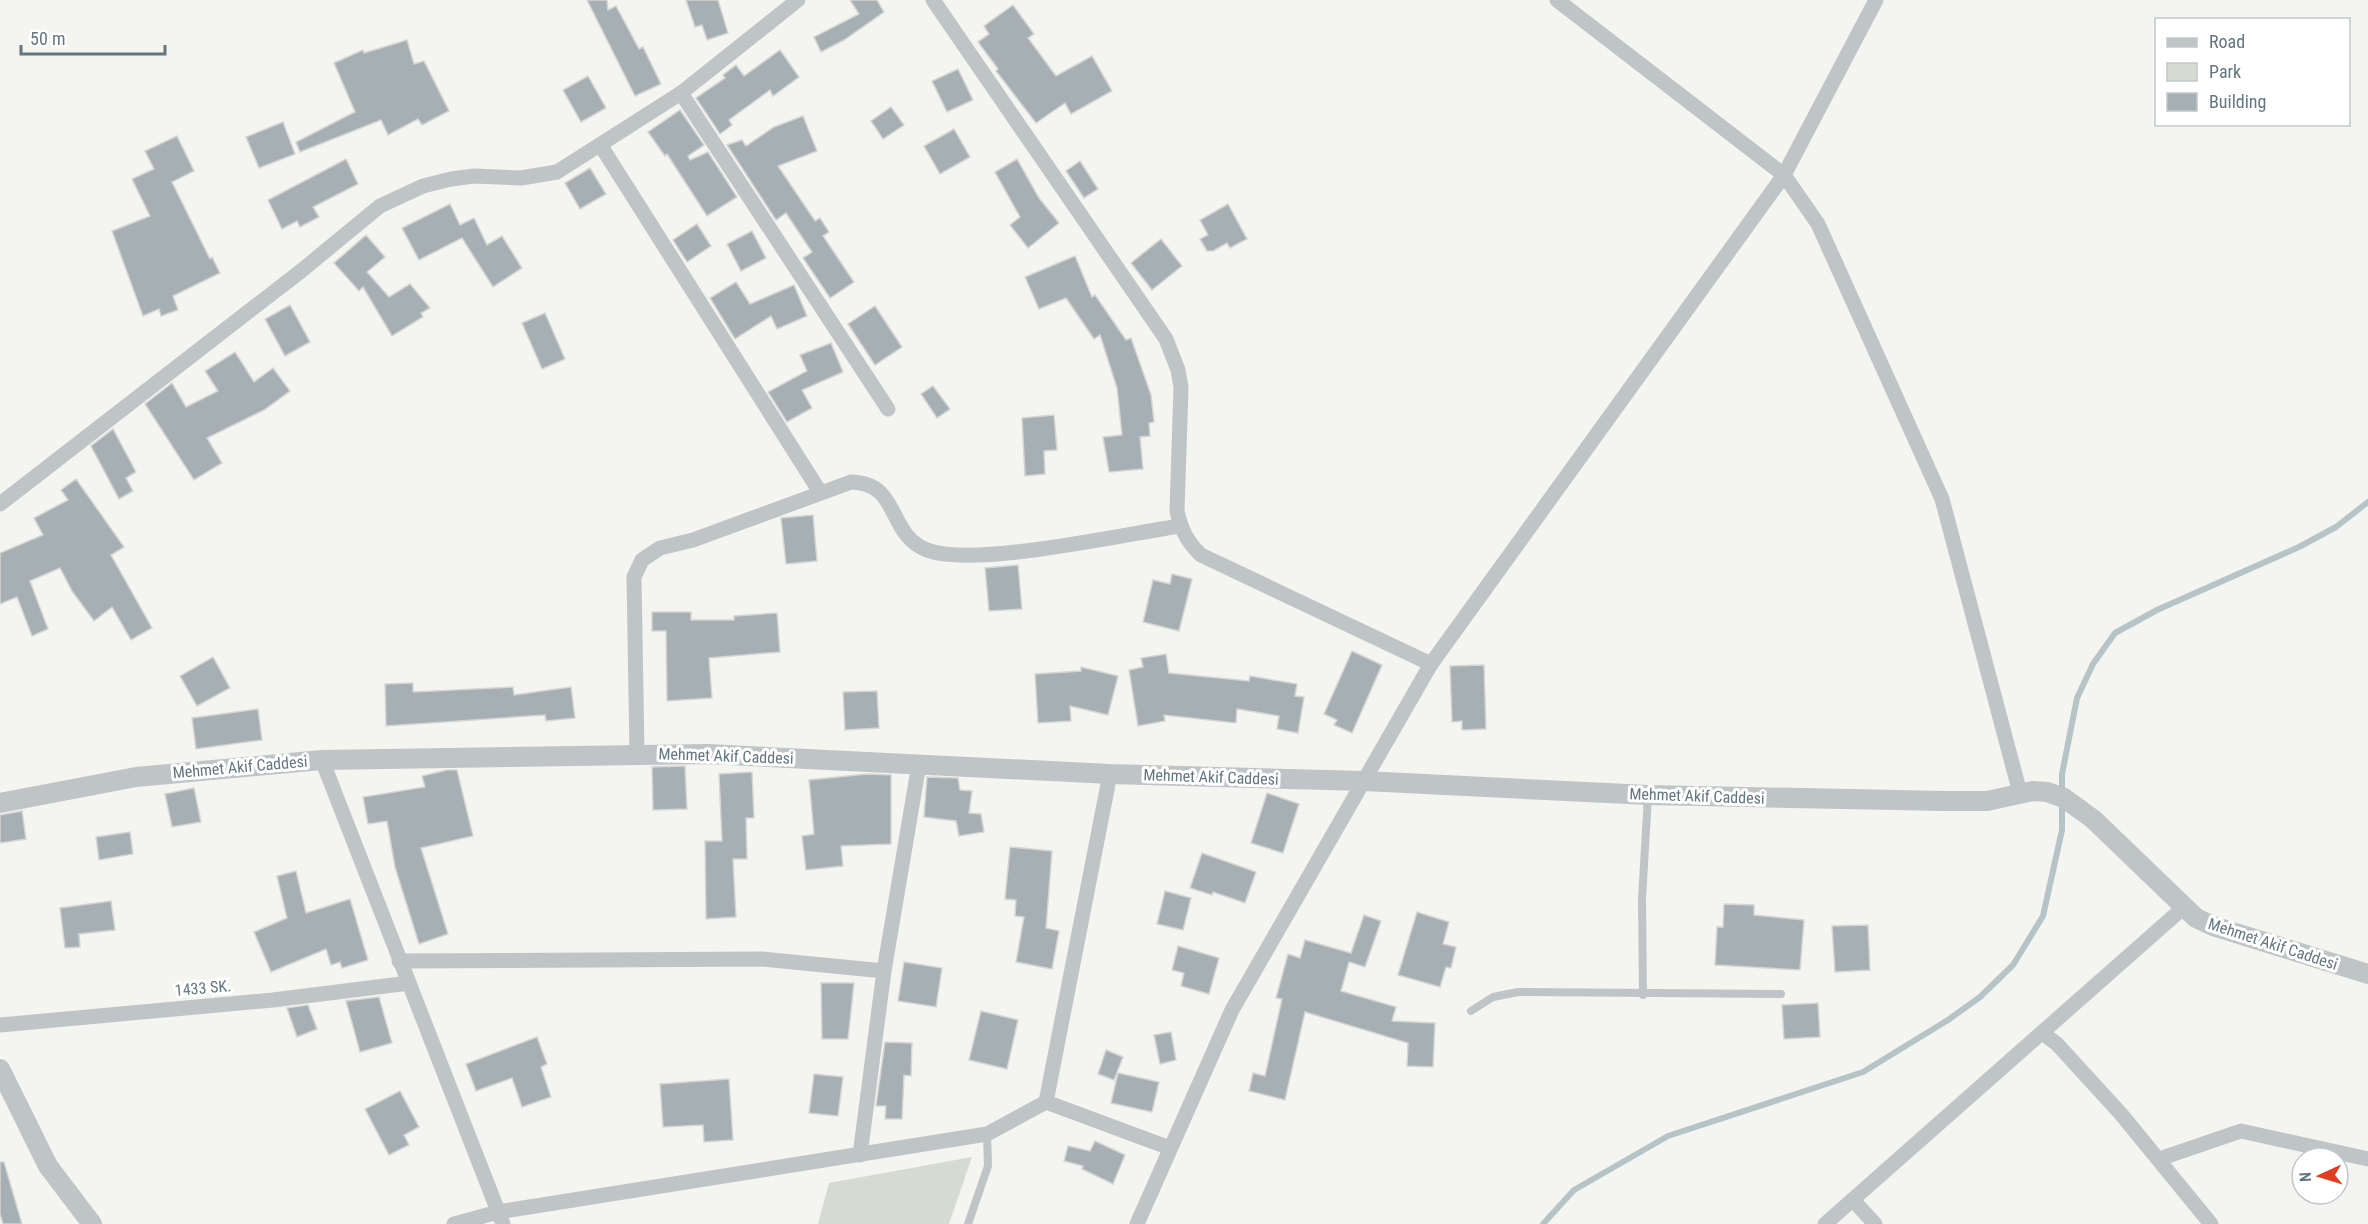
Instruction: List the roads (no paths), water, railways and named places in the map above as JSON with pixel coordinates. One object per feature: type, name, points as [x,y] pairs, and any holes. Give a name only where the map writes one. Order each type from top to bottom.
[{"type":"street","points":[[0,504],[301,271],[380,206],[423,186],[451,179],[474,176],[531,177],[557,172],[681,93],[798,0]]},
{"type":"street","points":[[933,0],[1166,339],[1178,370],[1181,387],[1177,511],[1185,537],[1201,555],[1431,664]]},
{"type":"street","points":[[1557,0],[1784,175],[1818,224],[1942,499],[2020,793]]},
{"type":"street","points":[[1137,1224],[1232,1010],[1431,664],[1784,175],[1876,0]]},
{"type":"street","points":[[681,93],[888,409]]},
{"type":"street","points":[[601,146],[820,492]]},
{"type":"street","points":[[637,754],[634,587],[637,568],[642,560],[660,548],[693,540],[851,482],[872,486],[887,499],[901,530],[909,539],[930,551],[944,554],[1012,552],[1180,526]]},
{"type":"street","name":"Mehmet Akif Caddesi","points":[[0,803],[136,777],[322,760],[637,754],[708,754],[1110,774],[1364,781],[1648,795],[1987,801],[2020,793],[2048,792],[2068,801],[2093,819],[2183,908],[2213,926],[2368,974]]},
{"type":"street","points":[[322,760],[501,1218]]},
{"type":"street","points":[[860,1155],[884,971],[919,764]]},
{"type":"street","points":[[1046,1102],[1110,774]]},
{"type":"street","points":[[1825,1224],[2183,908]]},
{"type":"street","points":[[399,961],[762,959],[884,971]]},
{"type":"street","name":"1433 SK.","points":[[0,1025],[273,1000],[409,983]]},
{"type":"street","points":[[2042,1033],[2057,1044],[2081,1071],[2159,1160],[2211,1224]]},
{"type":"street","points":[[0,1069],[48,1166],[92,1224]]},
{"type":"street","points":[[454,1224],[501,1218],[987,1134],[1046,1102],[1170,1148]]},
{"type":"street","points":[[2159,1160],[2241,1131],[2368,1159]]},
{"type":"street","points":[[1853,1200],[1875,1224]]},
{"type":"lane","points":[[1643,995],[1641,899],[1648,795]]},
{"type":"lane","points":[[1471,1011],[1493,997],[1518,992],[1643,995],[1781,994]]},
{"type":"lane","points":[[969,1224],[988,1166],[987,1134]]},
{"type":"waterway","points":[[1543,1224],[1574,1190],[1668,1136],[1863,1072],[1948,1020],[1980,997],[2013,965],[2043,916],[2062,830],[2062,774],[2077,698],[2093,664],[2115,633],[2157,610],[2299,547],[2336,527],[2368,502]]}]
